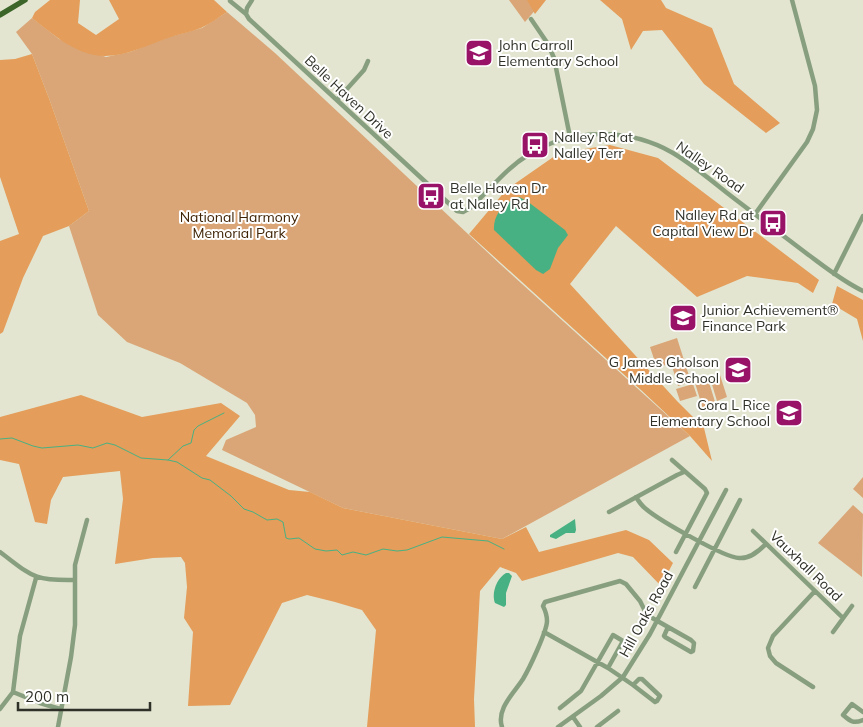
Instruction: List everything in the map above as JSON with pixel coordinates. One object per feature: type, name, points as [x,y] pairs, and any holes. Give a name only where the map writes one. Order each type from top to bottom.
[{"type":"main road","points":[[0,15],[16,2],[25,0]]},
{"type":"street","name":"Belle Haven Drive","points":[[230,0],[454,209]]},
{"type":"street","points":[[246,14],[252,0]]},
{"type":"street","points":[[755,214],[807,142],[816,121],[817,100],[815,86],[792,0]]},
{"type":"street","points":[[531,20],[548,44],[554,58],[570,137]]},
{"type":"street","points":[[336,100],[364,70],[368,61]]},
{"type":"street","name":"Nalley Road","points":[[454,209],[461,212],[467,210],[505,172],[542,147],[570,137],[613,134],[638,139],[673,153],[834,274],[848,284],[863,290]]},
{"type":"street","points":[[834,274],[863,216]]},
{"type":"street","points":[[672,460],[705,489],[707,493],[676,552]]},
{"type":"street","points":[[609,512],[684,472]]},
{"type":"street","name":"Hill Oaks Road","points":[[558,727],[601,696],[622,677],[642,648],[726,490]]},
{"type":"street","points":[[636,497],[646,510],[686,534],[731,557],[743,558],[756,553],[766,544]]},
{"type":"street","points":[[695,587],[740,500]]},
{"type":"street","points":[[58,727],[75,625],[75,580],[78,553],[88,520]]},
{"type":"street","name":"Vauxhall Road","points":[[753,531],[843,618]]},
{"type":"street","points":[[0,552],[22,570],[36,578],[75,580]]},
{"type":"street","points":[[0,709],[13,692],[20,636],[36,578]]},
{"type":"street","points":[[502,727],[500,721],[503,710],[525,675],[544,632],[547,622],[544,603],[616,581],[622,581],[640,601],[646,615],[692,640],[694,643],[693,651],[691,652],[665,637],[668,627]]},
{"type":"street","points":[[812,687],[776,663],[770,656],[768,648],[773,636],[816,591]]},
{"type":"street","points":[[834,632],[852,606]]},
{"type":"street","points":[[544,632],[608,668],[655,702],[660,699],[658,692],[642,679],[639,679],[633,686]]},
{"type":"street","points":[[560,708],[581,691],[613,635],[623,641],[608,668]]},
{"type":"street","points":[[13,692],[60,709]]},
{"type":"street","points":[[863,712],[852,704],[843,715],[851,722],[856,723],[863,720]]},
{"type":"street","points":[[597,727],[618,712]]},
{"type":"street","points":[[573,717],[580,727]]},
{"type":"green space","points":[[509,0],[544,0],[525,22]]},
{"type":"green space","name":"National Harmony Memorial Park","points":[[227,12],[275,53],[500,264],[690,436],[502,539],[343,508],[222,450],[226,440],[256,427],[255,415],[247,403],[180,363],[127,342],[98,315],[69,226],[89,211],[32,54],[16,32],[32,18],[59,39],[106,57],[130,52],[169,37],[202,28]]},
{"type":"green space","points":[[677,338],[691,382],[678,386],[671,363],[657,368],[650,347]]},
{"type":"green space","points":[[720,375],[727,397],[717,401],[710,378]]},
{"type":"green space","points":[[708,379],[716,405],[703,409],[695,383]]},
{"type":"green space","points":[[693,384],[697,396],[680,401],[676,389]]},
{"type":"green space","points":[[863,477],[863,498],[853,489]]},
{"type":"green space","points":[[853,505],[863,514],[862,577],[818,543]]},
{"type":"shaded area","points":[[50,0],[80,0],[78,23],[96,35],[119,19],[109,0],[214,0],[227,12],[208,25],[197,29],[122,54],[103,56],[85,53],[69,45],[32,18],[35,12]]},
{"type":"shaded area","points":[[527,0],[546,0],[535,14]]},
{"type":"shaded area","points":[[600,0],[661,0],[666,8],[712,28],[734,84],[780,123],[766,133],[704,84],[662,30],[643,31],[631,50],[622,19]]},
{"type":"shaded area","points":[[32,54],[89,211],[69,226],[43,236],[23,278],[3,332],[0,334],[0,241],[19,234],[0,177],[0,60],[15,59]]},
{"type":"shaded area","points":[[610,145],[658,158],[819,280],[813,293],[798,283],[747,276],[697,297],[616,226],[570,284],[704,428],[712,461],[690,436],[641,390],[469,234],[506,190],[559,153]]},
{"type":"shaded area","points":[[519,197],[565,230],[568,235],[558,248],[550,269],[543,274],[536,270],[494,230],[495,219],[500,210],[509,202]]},
{"type":"shaded area","points":[[837,286],[863,300],[863,341],[857,319],[832,304]]},
{"type":"shaded area","points":[[81,395],[142,417],[221,403],[240,416],[206,456],[289,490],[310,492],[343,508],[502,539],[526,527],[539,552],[626,530],[649,540],[673,563],[661,586],[633,557],[618,553],[522,581],[516,573],[500,567],[480,591],[474,699],[475,727],[367,727],[376,630],[362,610],[307,595],[282,603],[230,705],[188,706],[193,632],[184,618],[187,587],[185,563],[181,557],[153,558],[115,564],[123,499],[120,471],[63,477],[51,500],[47,524],[35,522],[19,464],[0,460],[0,417]]},
{"type":"shaded area","points":[[575,519],[575,533],[566,533],[556,539],[550,537],[550,535]]},
{"type":"shaded area","points":[[506,573],[512,576],[506,593],[506,605],[504,607],[495,603],[494,590]]},
{"type":"waterway","points":[[168,460],[183,446],[191,443],[194,430],[198,426],[224,413]]},
{"type":"waterway","points":[[0,439],[12,438],[42,448],[78,445],[93,448],[107,443],[141,458],[177,462],[202,478],[210,480],[244,509],[267,520],[277,519],[283,522],[286,538],[299,538],[315,549],[337,550],[342,555],[353,552],[366,555],[383,549],[407,550],[442,537],[488,541],[504,549]]},
{"type":"place","name":"John Carroll Elementary School","points":[[479,53]]},
{"type":"place","name":"Nalley Rd at Nalley Terr","points":[[535,145]]},
{"type":"place","name":"Belle Haven Dr at Nalley Rd","points":[[431,196]]},
{"type":"place","name":"Nalley Rd at Capital View Dr","points":[[773,223]]},
{"type":"place","name":"Junior Achievement® Finance Park","points":[[683,318]]},
{"type":"place","name":"G James Gholson Middle School","points":[[738,370]]},
{"type":"place","name":"Cora L Rice Elementary School","points":[[789,413]]}]
